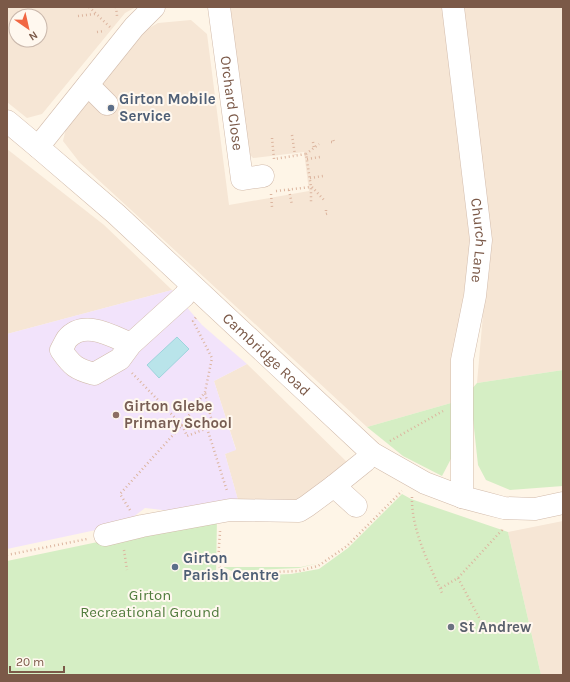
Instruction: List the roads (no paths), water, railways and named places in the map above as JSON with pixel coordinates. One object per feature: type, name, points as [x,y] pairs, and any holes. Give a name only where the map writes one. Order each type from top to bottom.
[{"type":"street","points":[[38,147],[134,27],[154,7]]},
{"type":"street","name":"Orchard Close","points":[[219,7],[242,180],[263,176]]},
{"type":"street","name":"Church Lane","points":[[453,7],[481,240],[475,296],[462,360],[462,497]]},
{"type":"street","points":[[88,85],[107,104]]},
{"type":"street","name":"Cambridge Road","points":[[7,121],[116,214],[372,453],[425,483],[462,497],[504,508],[535,509],[563,502]]},
{"type":"street","points":[[126,352],[184,296],[192,286]]},
{"type":"street","points":[[105,535],[142,526],[224,502],[230,510],[299,511],[334,486],[365,461],[372,453]]},
{"type":"street","points":[[334,486],[356,506]]},
{"type":"water","points":[[177,337],[189,349],[159,378],[147,365]]},
{"type":"place","name":"Girton Mobile Service","points":[[111,108]]},
{"type":"place","name":"Girton Glebe Primary School","points":[[116,415]]},
{"type":"place","name":"Girton Parish Centre","points":[[175,567]]},
{"type":"place","name":"St Andrew","points":[[451,627]]},
{"type":"park label","name":"Girton Recreational Ground","points":[[150,604]]}]
